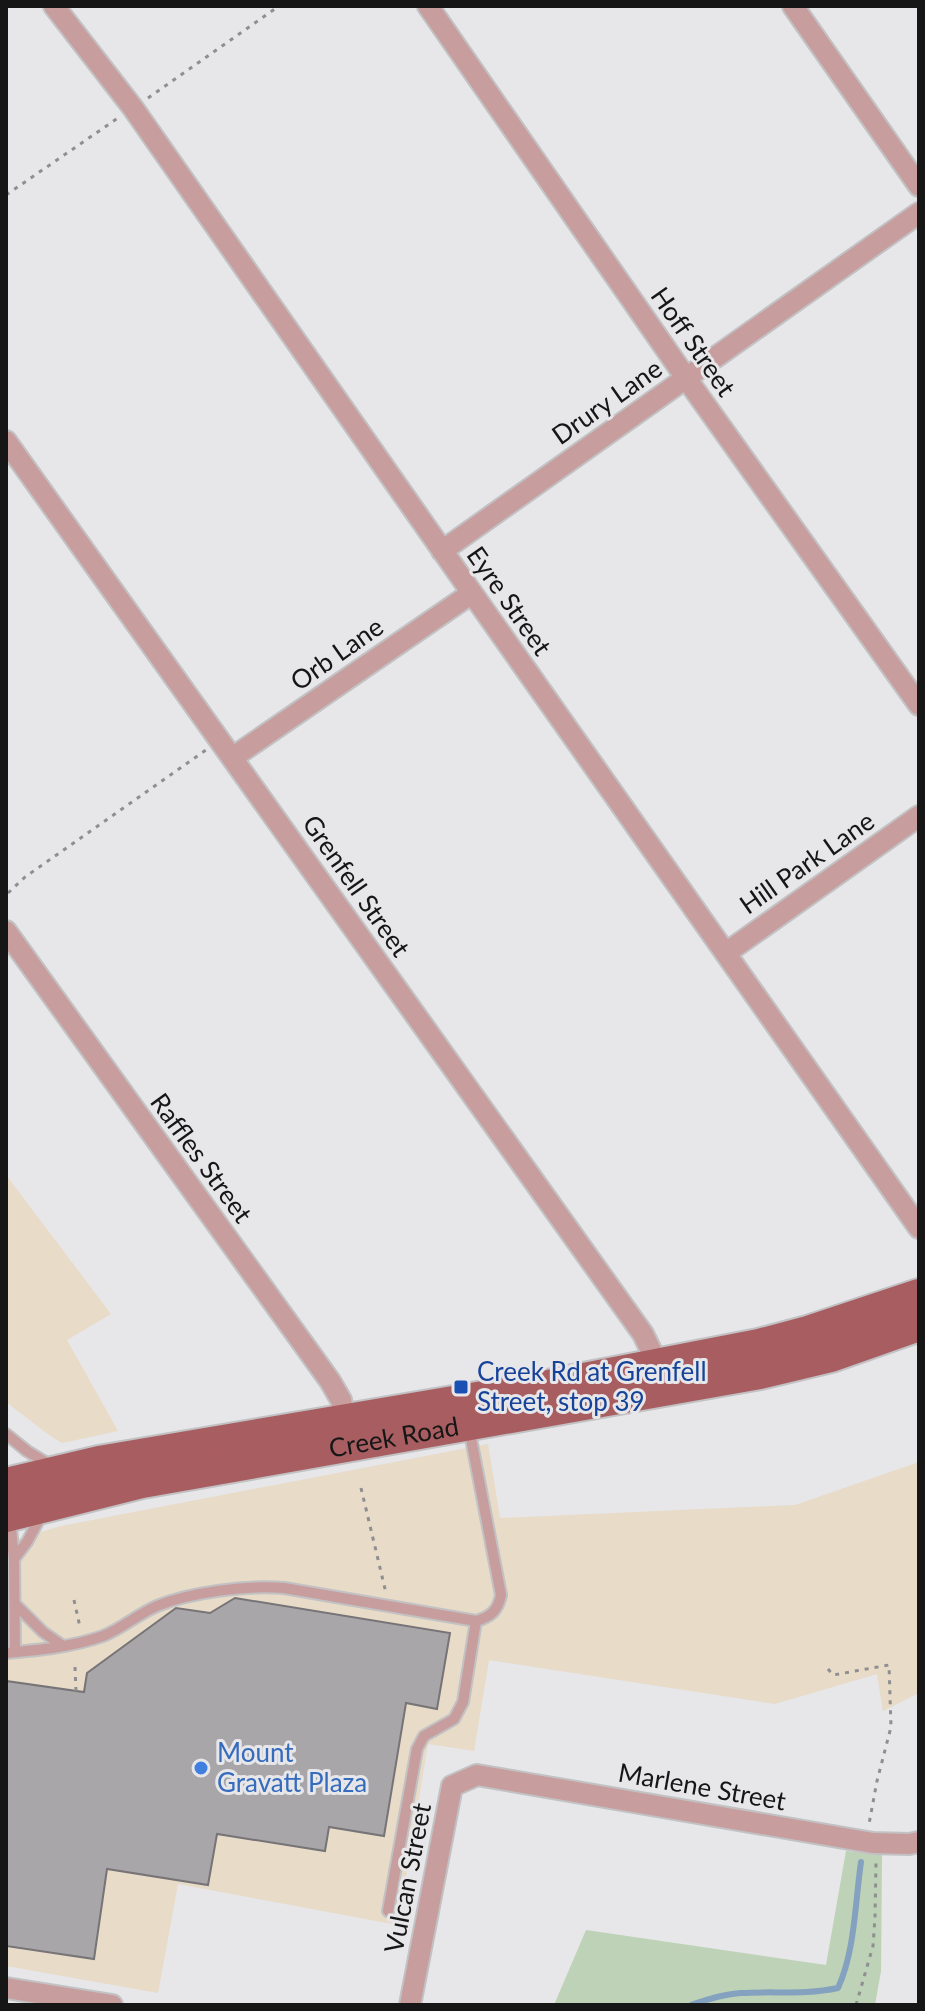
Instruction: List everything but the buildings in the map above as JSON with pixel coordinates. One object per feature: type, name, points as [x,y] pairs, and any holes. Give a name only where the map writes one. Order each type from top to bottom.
[{"type":"main road","name":"Creek Road","points":[[7,1504],[59,1471],[543,1387],[759,1345],[919,1295]]},
{"type":"main road","name":"Creek Road","points":[[7,1504],[46,1505],[142,1482],[760,1373],[831,1356],[919,1325]]},
{"type":"street","name":"Eyre Street","points":[[54,6],[133,108],[919,1228]]},
{"type":"street","name":"Hoff Street","points":[[428,6],[686,378],[919,705]]},
{"type":"street","points":[[793,6],[919,186]]},
{"type":"street","name":"Drury Lane","points":[[442,551],[919,213]]},
{"type":"street","name":"Grenfell Street","points":[[6,441],[643,1334],[658,1365]]},
{"type":"street","name":"Orb Lane","points":[[232,758],[472,593]]},
{"type":"street","name":"Hill Park Lane","points":[[726,953],[919,816]]},
{"type":"street","name":"Raffles Street","points":[[6,931],[330,1381],[341,1400],[345,1421]]},
{"type":"street","name":"Marlene Street","points":[[477,1775],[873,1843],[919,1842]]},
{"type":"street","name":"Vulcan Street","points":[[410,2005],[452,1786],[477,1775]]},
{"type":"street","points":[[6,1988],[112,2005]]},
{"type":"lane","points":[[7,1504],[14,1559],[15,1604],[10,1652],[63,1646],[108,1634],[172,1600],[262,1586],[476,1621],[485,1618],[499,1606],[501,1595],[468,1425]]},
{"type":"lane","points":[[6,1434],[59,1471]]},
{"type":"lane","points":[[14,1559],[27,1542],[46,1505]]},
{"type":"lane","points":[[15,1604],[43,1632],[63,1646]]},
{"type":"lane","points":[[388,1911],[417,1749],[424,1736],[454,1719],[463,1702],[476,1621]]},
{"type":"path","points":[[8,893],[37,869],[220,740]]},
{"type":"path","points":[[361,1488],[389,1606]]},
{"type":"path","points":[[74,1600],[80,1631]]},
{"type":"path","points":[[828,1669],[833,1675],[889,1665],[891,1727],[869,1821],[876,1890],[873,1946],[856,2005]]},
{"type":"path","points":[[75,1667],[76,1691]]},
{"type":"shaded area","points":[[6,1175],[111,1314],[67,1340],[118,1431],[62,1443],[6,1402]]},
{"type":"shaded area","name":"Mount Gravatt Plaza","points":[[488,1444],[500,1518],[795,1505],[919,1462],[919,1693],[883,1711],[877,1674],[775,1704],[489,1660],[474,1751],[428,1744],[398,1925],[178,1884],[158,1993],[6,1966],[6,1542],[61,1526]]},
{"type":"green space","points":[[846,1851],[882,1855],[881,1971],[875,2005],[554,2005],[586,1930],[826,1965]]},
{"type":"waterway","points":[[691,2005],[735,1994],[838,1988],[851,1943],[861,1862]]},
{"type":"place","name":"Creek Rd at Grenfell Street, stop 39","points":[[461,1387]]},
{"type":"place","name":"Mount Gravatt Plaza","points":[[201,1768]]}]
